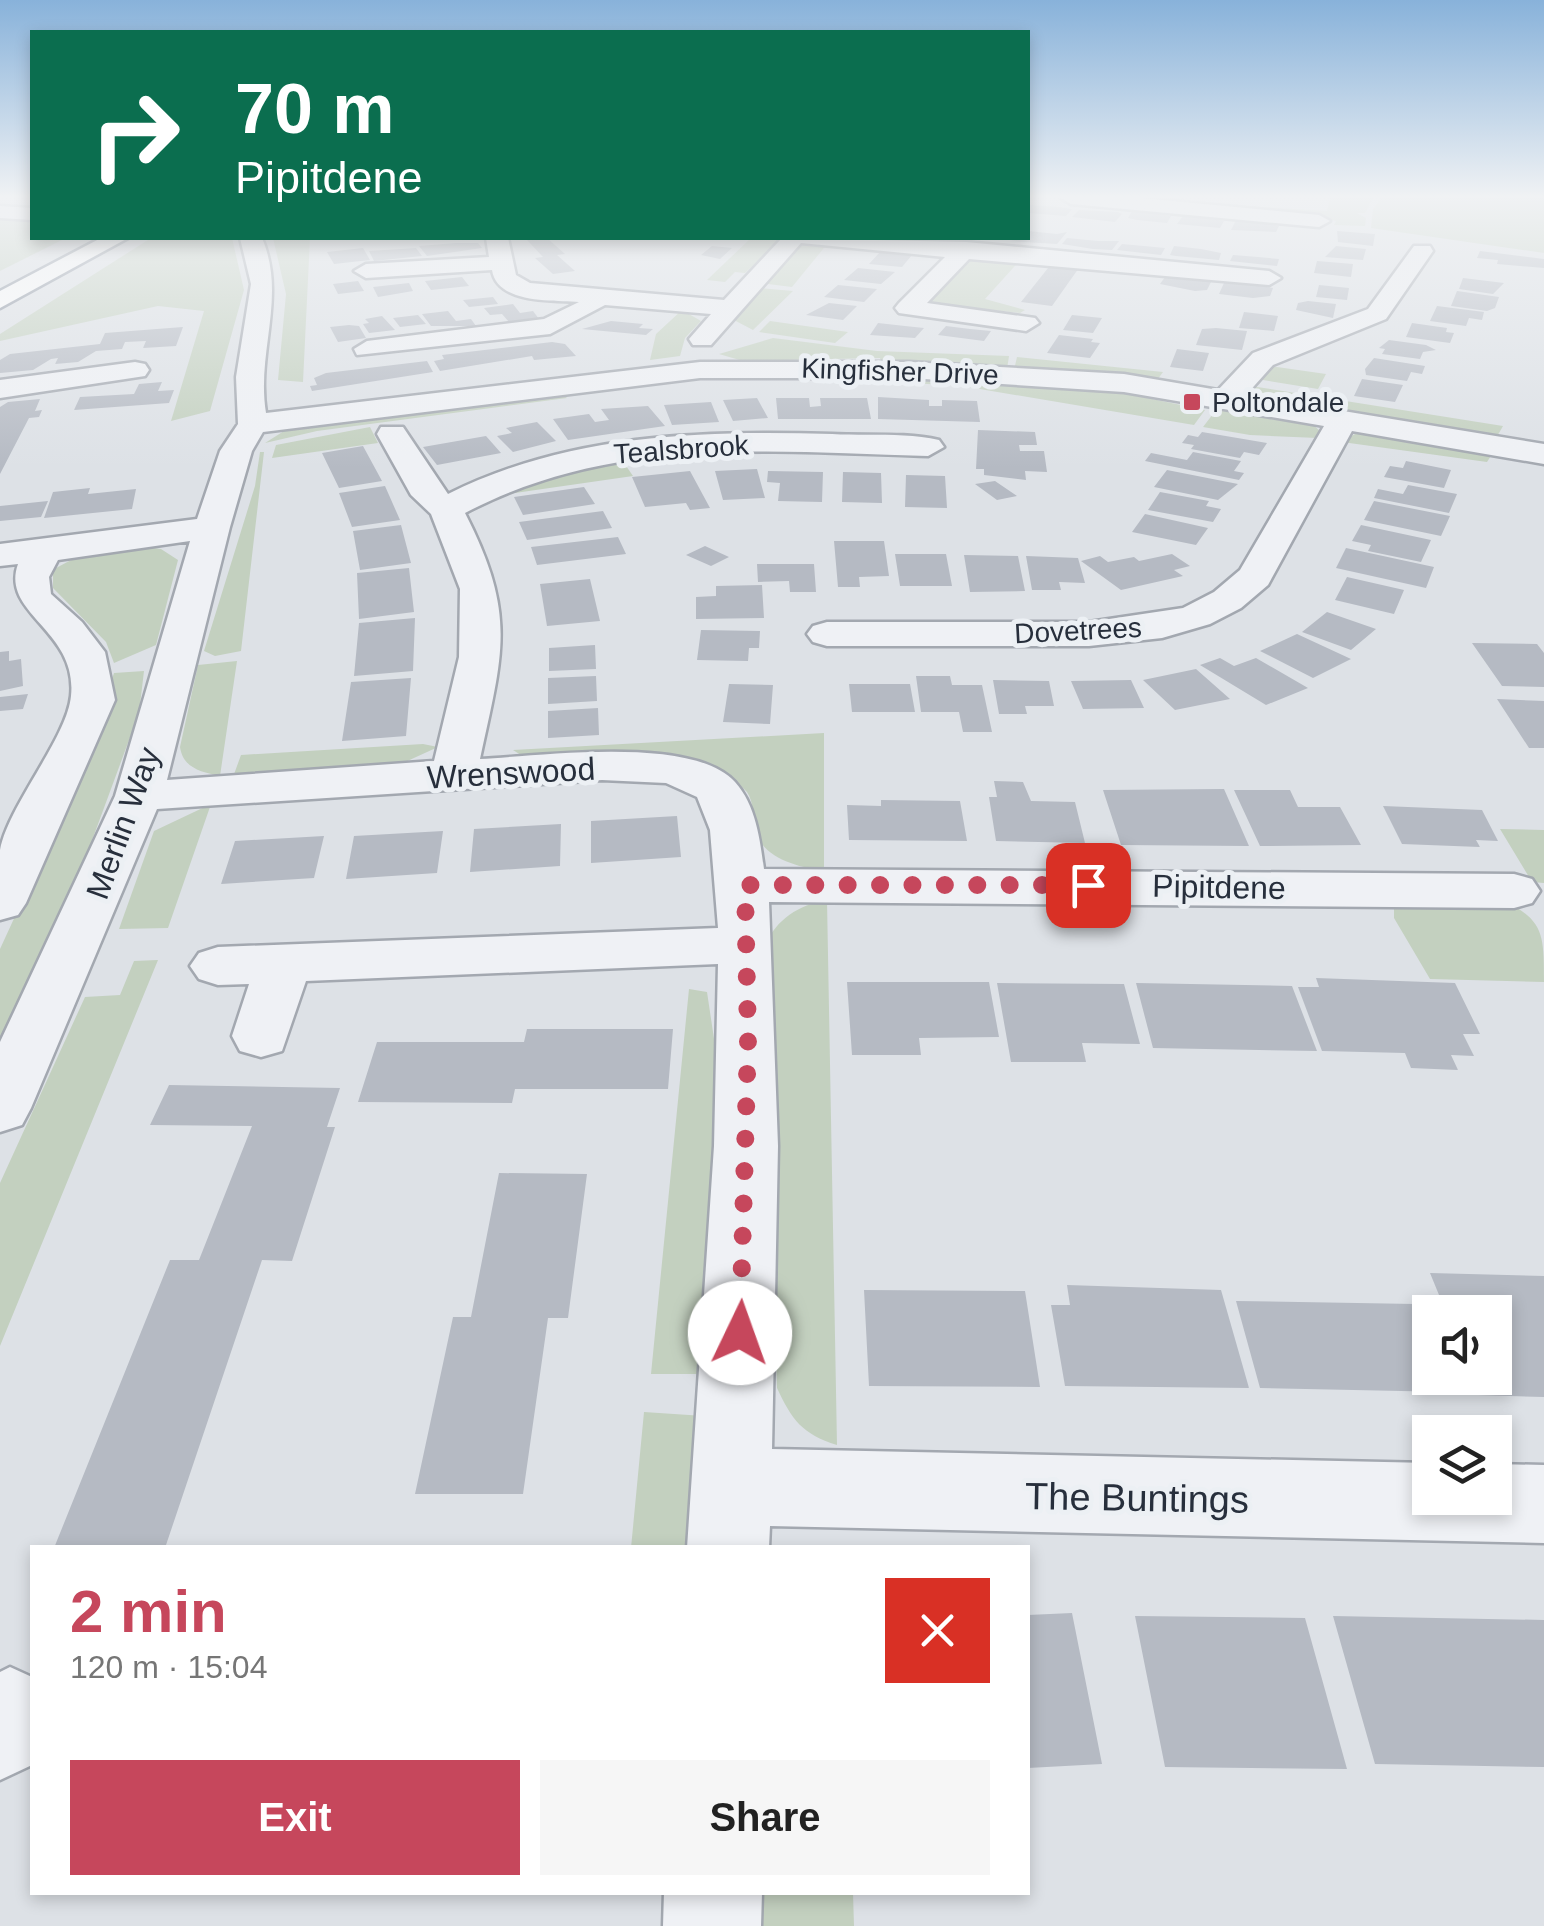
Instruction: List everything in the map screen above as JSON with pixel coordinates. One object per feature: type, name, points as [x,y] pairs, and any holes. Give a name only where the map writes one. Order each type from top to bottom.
[{"type":"highway","points":[[0,301],[24,288]]},
{"type":"street","points":[[254,424],[250,397],[263,288]]},
{"type":"street","points":[[521,288],[599,300],[726,308]]},
{"type":"street","points":[[700,370],[702,338],[746,288]]},
{"type":"street","points":[[928,288],[908,308],[1032,317],[1009,347]]},
{"type":"street","points":[[1134,292],[1136,288]]},
{"type":"street","points":[[1226,399],[1263,359],[1376,314],[1395,288]]},
{"type":"street","points":[[367,350],[550,326],[576,316],[599,300]]},
{"type":"street","points":[[0,389],[136,370]]},
{"type":"street","name":"Kingfisher Drive","points":[[254,424],[700,370],[958,371],[1076,378],[1226,399],[1544,454]]},
{"type":"street","name":"Dovetrees","points":[[826,634],[1079,634],[1150,628],[1197,616],[1233,597],[1255,577],[1343,420]]},
{"type":"street","name":"Merlin Way","points":[[0,1108],[139,796],[212,526],[236,450],[254,424]]},
{"type":"street","points":[[392,434],[428,495],[446,509],[480,589],[477,666],[454,774]]},
{"type":"street","name":"Tealsbrook","points":[[446,509],[507,476],[597,456],[728,444],[928,447]]},
{"type":"street","points":[[0,555],[212,526]]},
{"type":"street","points":[[0,902],[93,700],[94,670],[81,642],[32,597],[30,577],[44,551]]},
{"type":"street","name":"Wrenswood","points":[[139,796],[454,774],[633,768],[685,774],[722,793],[731,805],[745,885],[743,945],[748,1040],[730,1517]]},
{"type":"street","name":"Pipitdene","points":[[745,885],[1514,891]]},
{"type":"street","points":[[218,966],[743,945]]},
{"type":"street","points":[[261,1036],[282,964]]},
{"type":"street","name":"The Buntings","points":[[730,1517],[1544,1504]]},
{"type":"street","points":[[712,1926],[714,1895]]},
{"type":"green space","points":[[73,288],[244,290],[210,411],[171,421],[204,311],[158,306],[0,341],[0,334]]},
{"type":"green space","points":[[285,288],[308,288],[303,382],[278,380]]},
{"type":"green space","points":[[758,288],[793,291],[753,330],[732,319]]},
{"type":"green space","points":[[941,288],[995,288],[985,299],[1025,310],[1020,313],[927,304]]},
{"type":"green space","points":[[682,310],[701,321],[685,338],[680,356],[650,360],[656,334]]},
{"type":"green space","points":[[770,321],[848,332],[835,343],[759,332]]},
{"type":"green space","points":[[773,338],[877,351],[1009,356],[1007,369],[882,363],[880,358],[743,361],[719,354]]},
{"type":"green space","points":[[1017,357],[1163,372],[1155,383],[1014,370]]},
{"type":"green space","points":[[1270,366],[1326,374],[1318,389],[1257,379]]},
{"type":"green space","points":[[841,373],[1075,383],[1205,410],[1194,425],[962,386],[841,379]]},
{"type":"green space","points":[[1251,386],[1503,426],[1495,440],[1267,399]]},
{"type":"green space","points":[[561,392],[567,398],[317,431],[265,443],[284,431],[311,424]]},
{"type":"green space","points":[[1212,402],[1311,423],[1320,431],[1318,438],[1250,435],[1203,427],[1216,410],[1208,408]]},
{"type":"green space","points":[[370,427],[378,443],[272,458],[276,445]]},
{"type":"green space","points":[[1389,433],[1494,451],[1487,462],[1342,442],[1355,434]]},
{"type":"green space","points":[[260,452],[264,452],[241,651],[215,656],[204,651],[255,486]]},
{"type":"green space","points":[[622,460],[633,476],[495,496],[513,486]]},
{"type":"green space","points":[[140,546],[161,549],[178,560],[156,645],[114,663],[106,642],[53,588],[53,570],[95,552]]},
{"type":"green space","points":[[237,661],[220,776],[189,764],[180,747],[198,665]]},
{"type":"green space","points":[[144,671],[139,713],[70,900],[0,1040],[0,949],[80,775],[114,673]]},
{"type":"green space","points":[[824,733],[824,871],[790,863],[762,845],[747,792],[725,774],[700,762],[642,753],[524,757],[513,750]]},
{"type":"green space","points":[[423,744],[438,747],[403,763],[233,777],[241,755]]},
{"type":"green space","points":[[211,804],[168,928],[119,929],[154,831]]},
{"type":"green space","points":[[1500,829],[1544,830],[1544,883],[1532,882]]},
{"type":"green space","points":[[827,900],[837,1445],[815,1436],[800,1424],[777,1388],[764,946],[775,928],[790,915]]},
{"type":"green space","points":[[1505,901],[1528,915],[1539,931],[1544,982],[1430,979],[1394,918],[1394,907]]},
{"type":"green space","points":[[158,960],[0,1346],[0,1183],[85,997],[120,995],[134,961]]},
{"type":"green space","points":[[689,989],[707,992],[716,1052],[707,1374],[651,1374]]},
{"type":"green space","points":[[644,1412],[704,1416],[697,1545],[631,1545]]},
{"type":"green space","points":[[759,1895],[853,1895],[854,1926],[758,1926]]},
{"type":"building","points":[[335,288],[364,291],[338,294]]},
{"type":"building","points":[[373,288],[413,291],[378,297]]},
{"type":"building","points":[[835,288],[877,289],[864,302],[824,297]]},
{"type":"building","points":[[1032,288],[1065,288],[1052,306],[1021,302]]},
{"type":"building","points":[[1222,288],[1273,288],[1270,296],[1253,298],[1219,294]]},
{"type":"building","points":[[1318,288],[1349,288],[1347,300],[1316,297]]},
{"type":"building","points":[[1459,288],[1499,288],[1493,294]]},
{"type":"building","points":[[1457,291],[1499,297],[1495,308],[1487,311],[1451,306]]},
{"type":"building","points":[[493,297],[498,304],[469,307],[463,300]]},
{"type":"building","points":[[829,303],[857,306],[843,320],[806,315]]},
{"type":"building","points":[[1298,303],[1336,304],[1333,318],[1296,310]]},
{"type":"building","points":[[513,304],[520,313],[533,311],[539,319],[509,322],[502,314],[490,315],[484,308]]},
{"type":"building","points":[[1437,306],[1484,312],[1482,320],[1469,318],[1466,326],[1430,321]]},
{"type":"building","points":[[448,311],[456,321],[471,319],[476,326],[431,326],[422,314]]},
{"type":"building","points":[[1244,312],[1278,316],[1274,331],[1239,328]]},
{"type":"building","points":[[418,315],[426,324],[400,327],[393,318]]},
{"type":"building","points":[[1072,315],[1102,318],[1093,333],[1063,330]]},
{"type":"building","points":[[382,316],[395,330],[369,333],[363,324],[369,323],[365,319]]},
{"type":"building","points":[[611,321],[643,324],[639,328],[653,329],[646,335],[582,329]]},
{"type":"building","points":[[878,323],[924,328],[915,338],[870,335]]},
{"type":"building","points":[[1412,323],[1447,328],[1446,332],[1454,333],[1450,343],[1406,337]]},
{"type":"building","points":[[359,326],[366,338],[338,342],[330,327]]},
{"type":"building","points":[[946,326],[991,331],[984,341],[938,335]]},
{"type":"building","points":[[183,327],[176,346],[143,348],[146,341],[125,342],[122,349],[96,351],[78,362],[55,364],[58,358],[33,370],[0,373],[0,360],[10,354],[100,344],[105,333]]},
{"type":"building","points":[[1202,329],[1247,331],[1242,350],[1196,345]]},
{"type":"building","points":[[1059,335],[1100,343],[1090,358],[1047,353]]},
{"type":"building","points":[[1389,340],[1436,350],[1423,352],[1420,359],[1382,354],[1385,349],[1379,348]]},
{"type":"building","points":[[552,342],[565,344],[576,356],[534,360],[532,356],[440,371],[434,361],[444,359],[442,355]]},
{"type":"building","points":[[1177,349],[1209,353],[1203,371],[1170,367]]},
{"type":"building","points":[[1374,358],[1425,366],[1422,374],[1411,372],[1407,381],[1366,375],[1365,369]]},
{"type":"building","points":[[427,361],[433,372],[312,391],[310,386],[317,385],[314,378],[326,373]]},
{"type":"building","points":[[1362,379],[1403,385],[1395,402],[1354,396]]},
{"type":"building","points":[[162,382],[158,391],[174,390],[169,403],[74,410],[80,397],[134,394],[139,384]]},
{"type":"building","points":[[878,397],[929,400],[929,406],[942,406],[942,400],[977,401],[980,422],[878,419]]},
{"type":"building","points":[[757,398],[768,418],[733,421],[723,400]]},
{"type":"building","points":[[776,398],[809,398],[810,407],[821,406],[820,398],[867,398],[871,419],[778,419]]},
{"type":"building","points":[[40,399],[35,411],[42,410],[39,417],[29,418],[0,474],[0,407],[8,402]]},
{"type":"building","points":[[711,402],[719,422],[672,425],[664,405]]},
{"type":"building","points":[[648,406],[665,426],[568,440],[553,419],[589,414],[595,422],[609,420],[601,409]]},
{"type":"building","points":[[537,422],[556,441],[513,452],[497,436],[512,433],[506,428]]},
{"type":"building","points":[[978,430],[1035,432],[1037,445],[1019,445],[1020,451],[1044,451],[1047,472],[1025,471],[1026,480],[984,475],[984,469],[976,469]]},
{"type":"building","points":[[1202,432],[1267,443],[1259,455],[1244,452],[1240,458],[1191,449],[1194,445],[1182,443],[1188,435],[1198,437]]},
{"type":"building","points":[[486,436],[501,453],[437,465],[423,447]]},
{"type":"building","points":[[363,446],[382,481],[339,488],[322,453]]},
{"type":"building","points":[[1193,452],[1241,461],[1234,471],[1244,473],[1239,480],[1145,461],[1151,453],[1187,460]]},
{"type":"building","points":[[1406,461],[1451,470],[1444,488],[1384,477],[1390,466],[1403,468]]},
{"type":"building","points":[[757,469],[765,498],[723,500],[715,471]]},
{"type":"building","points":[[1167,470],[1238,484],[1218,500],[1154,487]]},
{"type":"building","points":[[690,471],[710,508],[690,510],[686,503],[645,507],[632,477]]},
{"type":"building","points":[[768,471],[823,472],[822,502],[778,501],[780,483],[767,482]]},
{"type":"building","points":[[843,472],[881,473],[882,503],[842,502]]},
{"type":"building","points":[[906,475],[945,476],[947,508],[905,507]]},
{"type":"building","points":[[995,481],[1017,496],[997,500],[975,484]]},
{"type":"building","points":[[1408,485],[1457,494],[1449,513],[1374,498],[1378,489],[1403,494]]},
{"type":"building","points":[[385,486],[400,520],[352,527],[339,493]]},
{"type":"building","points":[[584,487],[595,504],[523,515],[514,497]]},
{"type":"building","points":[[90,488],[88,494],[136,489],[132,509],[44,518],[53,492]]},
{"type":"building","points":[[1160,492],[1209,501],[1206,506],[1221,509],[1213,522],[1148,510]]},
{"type":"building","points":[[48,501],[41,517],[0,521],[0,506]]},
{"type":"building","points":[[1374,501],[1450,516],[1441,536],[1364,520]]},
{"type":"building","points":[[603,511],[612,528],[527,540],[519,522]]},
{"type":"building","points":[[1145,514],[1208,528],[1196,545],[1132,532]]},
{"type":"building","points":[[401,525],[411,563],[360,570],[353,531]]},
{"type":"building","points":[[1361,525],[1431,540],[1421,562],[1368,551],[1371,545],[1352,541]]},
{"type":"building","points":[[618,537],[626,554],[537,565],[531,547]]},
{"type":"building","points":[[834,541],[884,541],[889,576],[859,577],[860,587],[838,587]]},
{"type":"building","points":[[705,546],[729,557],[711,566],[686,555]]},
{"type":"building","points":[[1346,548],[1434,567],[1426,588],[1336,568]]},
{"type":"building","points":[[895,554],[946,554],[952,586],[900,586]]},
{"type":"building","points":[[1172,554],[1190,566],[1174,570],[1183,576],[1121,590],[1081,561],[1100,556],[1108,562],[1134,557],[1139,561]]},
{"type":"building","points":[[964,555],[1018,556],[1025,591],[970,592]]},
{"type":"building","points":[[1026,556],[1078,558],[1085,583],[1059,582],[1061,590],[1032,590]]},
{"type":"building","points":[[757,564],[814,564],[816,592],[790,592],[789,581],[758,582]]},
{"type":"building","points":[[409,568],[414,612],[359,619],[357,573]]},
{"type":"building","points":[[1347,577],[1404,590],[1394,614],[1335,600]]},
{"type":"building","points":[[590,579],[600,621],[547,626],[540,584]]},
{"type":"building","points":[[762,585],[764,618],[696,619],[696,597],[716,596],[716,586]]},
{"type":"building","points":[[1327,612],[1376,629],[1351,650],[1302,632]]},
{"type":"building","points":[[415,618],[413,671],[354,676],[359,623]]},
{"type":"building","points":[[701,630],[760,631],[759,648],[749,648],[748,661],[697,660]]},
{"type":"building","points":[[1297,634],[1351,659],[1313,678],[1260,651]]},
{"type":"building","points":[[1472,643],[1537,644],[1544,653],[1544,687],[1502,686]]},
{"type":"building","points":[[595,645],[596,669],[549,671],[549,648]]},
{"type":"building","points":[[9,651],[9,661],[21,659],[23,686],[0,691],[0,652]]},
{"type":"building","points":[[1220,658],[1234,666],[1256,658],[1308,688],[1266,705],[1200,665]]},
{"type":"building","points":[[1196,669],[1230,699],[1175,710],[1143,680]]},
{"type":"building","points":[[596,676],[597,701],[548,704],[548,678]]},
{"type":"building","points":[[916,676],[950,676],[952,685],[982,685],[992,732],[963,732],[959,712],[921,712]]},
{"type":"building","points":[[411,678],[406,736],[342,741],[351,682]]},
{"type":"building","points":[[993,680],[1049,681],[1054,706],[1025,706],[1027,714],[999,714]]},
{"type":"building","points":[[1131,680],[1144,708],[1083,709],[1071,681]]},
{"type":"building","points":[[729,684],[773,685],[770,724],[723,722]]},
{"type":"building","points":[[849,684],[910,684],[915,712],[852,712]]},
{"type":"building","points":[[28,694],[23,709],[0,711],[0,697]]},
{"type":"building","points":[[1497,699],[1544,701],[1544,748],[1529,748]]},
{"type":"building","points":[[598,708],[599,735],[548,738],[548,711]]},
{"type":"building","points":[[994,781],[1023,782],[1031,801],[1075,802],[1085,843],[996,841],[989,797],[997,797]]},
{"type":"building","points":[[1224,789],[1249,846],[1121,845],[1103,790]]},
{"type":"building","points":[[1234,790],[1290,790],[1298,807],[1340,807],[1361,845],[1260,846]]},
{"type":"building","points":[[881,800],[960,801],[967,841],[849,840],[847,805],[881,806]]},
{"type":"building","points":[[1383,806],[1482,810],[1498,841],[1476,840],[1480,847],[1402,844]]},
{"type":"building","points":[[677,816],[681,857],[591,863],[591,821]]},
{"type":"building","points":[[561,824],[560,866],[470,872],[474,829]]},
{"type":"building","points":[[443,831],[437,873],[346,879],[354,836]]},
{"type":"building","points":[[324,836],[314,878],[221,884],[235,841]]},
{"type":"building","points":[[1316,978],[1455,983],[1480,1034],[1463,1034],[1474,1056],[1451,1055],[1458,1070],[1411,1068],[1405,1053],[1322,1051],[1298,987],[1319,987]]},
{"type":"building","points":[[847,982],[989,982],[999,1037],[919,1038],[921,1055],[852,1055]]},
{"type":"building","points":[[997,983],[1124,984],[1140,1044],[1082,1043],[1086,1062],[1011,1062]]},
{"type":"building","points":[[1136,983],[1292,986],[1317,1051],[1153,1048]]},
{"type":"building","points":[[527,1029],[673,1029],[668,1089],[515,1089],[512,1103],[358,1102],[377,1042],[524,1042]]},
{"type":"building","points":[[169,1085],[340,1088],[327,1127],[335,1127],[292,1261],[262,1260],[166,1545],[55,1545],[170,1260],[199,1260],[252,1126],[150,1125]]},
{"type":"building","points":[[499,1173],[587,1174],[568,1318],[548,1318],[523,1494],[415,1494],[453,1317],[471,1317]]},
{"type":"building","points":[[1430,1273],[1544,1276],[1544,1397],[1478,1395],[1512,1395],[1512,1295],[1439,1295]]},
{"type":"building","points":[[1067,1285],[1221,1290],[1249,1388],[1065,1386],[1051,1305],[1070,1305]]},
{"type":"building","points":[[864,1290],[1025,1291],[1040,1387],[869,1386]]},
{"type":"building","points":[[1236,1301],[1412,1304],[1412,1391],[1260,1388]]},
{"type":"building","points":[[1072,1613],[1102,1764],[1030,1768],[1030,1615]]},
{"type":"building","points":[[1135,1616],[1305,1618],[1347,1769],[1165,1767]]},
{"type":"building","points":[[1333,1616],[1544,1620],[1544,1767],[1375,1764]]},
{"type":"place","name":"Poltondale","points":[[1192,402]]},
{"type":"route","points":[[740,1333],[748,1040],[743,945],[745,885],[1088,885]]}]
